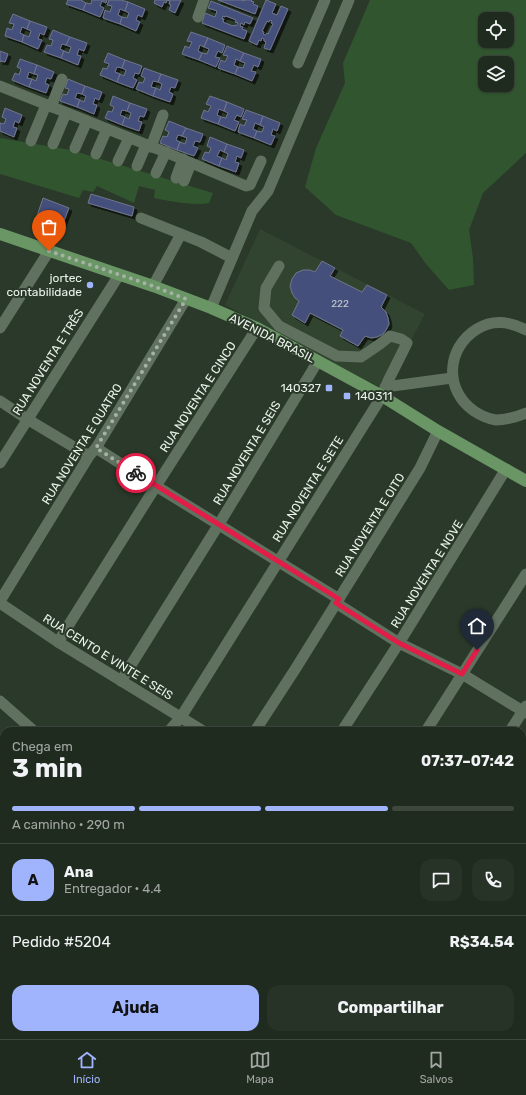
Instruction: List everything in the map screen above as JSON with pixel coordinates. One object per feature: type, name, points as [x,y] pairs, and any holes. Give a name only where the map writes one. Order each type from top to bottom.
[{"type":"main road","name":"AVENIDA BRASIL","points":[[0,234],[153,286],[211,308],[257,328],[318,361],[384,391],[438,431],[526,481]]},
{"type":"street","points":[[198,17],[204,0]]},
{"type":"street","points":[[298,63],[325,0]]},
{"type":"street","points":[[211,308],[252,211],[268,191],[349,0]]},
{"type":"street","points":[[31,141],[62,79]]},
{"type":"street","points":[[0,86],[166,152],[246,186],[250,185],[261,161]]},
{"type":"street","points":[[53,144],[66,113]]},
{"type":"street","points":[[137,166],[163,115]]},
{"type":"street","points":[[75,148],[86,121]]},
{"type":"street","points":[[96,154],[107,129]]},
{"type":"street","points":[[118,161],[129,138]]},
{"type":"street","points":[[156,173],[166,152]]},
{"type":"street","points":[[180,180],[187,161]]},
{"type":"street","points":[[141,218],[201,242],[232,258]]},
{"type":"street","points":[[153,286],[181,234]]},
{"type":"street","points":[[0,328],[49,251]]},
{"type":"street","name":"RUA NOVENTA E SETE","points":[[172,727],[181,717],[384,391],[407,343],[402,339],[390,336],[361,357],[337,356],[279,326],[264,308],[266,288],[279,266]]},
{"type":"street","name":"RUA NOVENTA E TRÊS","points":[[0,463],[119,275]]},
{"type":"street","name":"RUA NOVENTA E QUATRO","points":[[0,602],[186,299]]},
{"type":"street","points":[[526,330],[516,324],[499,322],[483,326],[469,334],[458,347],[456,352],[453,362],[452,378],[460,398],[467,406],[480,415],[495,420],[511,419],[526,413]]},
{"type":"street","name":"RUA NOVENTA E CINCO","points":[[58,642],[257,328]]},
{"type":"street","name":"RUA NOVENTA E SEIS","points":[[121,681],[318,361]]},
{"type":"street","points":[[384,391],[452,378]]},
{"type":"street","points":[[0,401],[27,419],[156,486],[219,524],[338,601],[399,643],[462,674],[525,710],[513,727]]},
{"type":"street","name":"RUA NOVENTA E OITO","points":[[258,727],[338,601],[420,468],[438,431]]},
{"type":"street","name":"RUA NOVENTA E NOVE","points":[[345,727],[399,643],[506,469]]},
{"type":"street","points":[[429,727],[526,574]]},
{"type":"street","name":"RUA CENTO E VINTE E SEIS","points":[[0,602],[58,642],[197,727]]},
{"type":"street","points":[[0,701],[29,727]]},
{"type":"shaded area","points":[[260,229],[425,314],[385,390],[225,305]]},
{"type":"green space","points":[[370,0],[526,0],[526,153],[483,193],[469,230],[473,258],[474,285],[449,290],[426,264],[411,243],[336,215],[305,187],[316,148],[345,83],[343,63]]},
{"type":"green space","points":[[0,138],[71,150],[213,193],[209,203],[188,204],[154,198],[155,190],[139,186],[134,203],[97,186],[93,192],[83,190],[79,198],[0,174]]},
{"type":"building","points":[[68,0],[82,0],[86,3],[83,10],[66,4]]},
{"type":"building","points":[[92,0],[107,0],[106,3],[102,1],[100,6],[104,8],[100,17],[83,10],[86,3],[91,4]]},
{"type":"building","points":[[109,0],[121,0],[128,2],[125,11],[120,9],[118,15],[122,17],[120,24],[103,18],[105,10],[110,12],[112,6],[107,5]]},
{"type":"building","points":[[155,0],[167,0],[166,3],[164,2],[162,7],[154,3]]},
{"type":"building","points":[[167,0],[181,0],[175,13],[169,10],[171,5],[169,4],[170,1]]},
{"type":"building","points":[[218,0],[252,0],[251,1],[254,2],[253,4],[258,6],[255,14]]},
{"type":"building","points":[[266,0],[276,4],[272,13],[277,15],[281,6],[288,9],[270,50],[264,48],[266,42],[262,38],[261,41],[259,40],[257,45],[249,41]],"holes":[[[267,21],[272,21],[271,23],[273,24],[268,34],[263,34],[264,32],[262,31]]]},
{"type":"building","points":[[211,1],[253,18],[250,24],[245,22],[244,25],[241,23],[240,26],[243,27],[242,29],[247,31],[244,39],[202,23],[205,13],[215,17],[217,11],[208,8]],"holes":[[[223,16],[226,16],[236,20],[235,22],[238,23],[236,26],[233,26],[223,22]]]},
{"type":"building","points":[[128,2],[145,9],[142,17],[138,15],[136,20],[140,22],[136,31],[120,24],[122,17],[127,18],[129,13],[125,11]]},
{"type":"building","points":[[13,14],[30,21],[27,29],[22,27],[20,33],[24,35],[22,42],[5,36],[7,28],[12,30],[14,24],[9,23]]},
{"type":"building","points":[[30,21],[47,27],[44,35],[40,33],[38,39],[42,40],[38,49],[22,42],[24,35],[29,37],[31,31],[27,29]]},
{"type":"building","points":[[53,30],[70,37],[66,45],[62,44],[60,49],[64,51],[61,58],[44,52],[47,45],[51,46],[53,40],[49,39]]},
{"type":"building","points":[[191,32],[208,38],[204,47],[200,45],[198,51],[202,53],[199,60],[182,54],[185,46],[189,48],[192,42],[187,41]]},
{"type":"building","points":[[70,37],[87,43],[84,51],[79,49],[77,55],[81,56],[78,65],[61,58],[64,51],[69,53],[71,47],[66,45]]},
{"type":"building","points":[[208,38],[225,45],[222,53],[218,51],[215,57],[220,58],[216,67],[199,60],[202,53],[207,54],[209,49],[204,47]]},
{"type":"building","points":[[227,46],[244,53],[240,61],[236,59],[234,65],[238,67],[235,74],[218,68],[221,60],[225,62],[228,56],[223,55]]},
{"type":"building","points":[[0,51],[8,54],[5,62],[0,62]]},
{"type":"building","points":[[108,53],[125,60],[122,68],[117,67],[115,72],[120,74],[117,82],[100,75],[103,68],[107,69],[109,64],[104,62]]},
{"type":"building","points":[[244,53],[261,59],[258,67],[254,65],[251,71],[256,72],[252,81],[235,74],[238,67],[243,68],[245,63],[240,61]]},
{"type":"building","points":[[20,59],[37,65],[34,74],[29,72],[27,78],[32,79],[29,87],[12,80],[15,73],[19,75],[21,69],[17,67]]},
{"type":"building","points":[[125,60],[142,66],[139,74],[135,73],[133,78],[137,80],[133,88],[117,82],[120,74],[124,76],[126,70],[122,68]]},
{"type":"building","points":[[37,65],[54,72],[51,79],[47,78],[45,83],[49,85],[46,93],[29,87],[32,79],[36,81],[38,75],[34,74]]},
{"type":"building","points":[[144,68],[161,74],[158,82],[153,81],[151,87],[156,88],[153,96],[136,89],[139,82],[143,83],[145,78],[141,76]]},
{"type":"building","points":[[161,74],[178,80],[175,88],[171,87],[169,92],[173,94],[170,102],[153,96],[156,88],[160,90],[162,84],[158,82]]},
{"type":"building","points":[[68,79],[85,86],[82,94],[77,93],[75,98],[80,100],[77,107],[60,101],[63,94],[67,95],[69,89],[65,88]]},
{"type":"building","points":[[85,86],[102,92],[99,100],[95,98],[93,104],[97,105],[94,114],[77,107],[80,100],[84,102],[86,96],[82,94]]},
{"type":"building","points":[[113,96],[130,103],[127,111],[122,110],[120,115],[125,117],[122,125],[105,118],[108,111],[112,112],[114,107],[110,105]]},
{"type":"building","points":[[210,96],[227,102],[224,111],[219,109],[217,115],[221,117],[218,124],[201,118],[204,110],[208,112],[211,106],[206,104]]},
{"type":"building","points":[[227,102],[244,109],[241,117],[237,115],[234,120],[239,122],[235,131],[218,124],[221,117],[226,118],[228,113],[224,111]]},
{"type":"building","points":[[130,103],[147,109],[144,117],[140,116],[138,121],[142,122],[139,131],[122,125],[125,117],[129,119],[131,113],[127,111]]},
{"type":"building","points":[[5,108],[22,115],[19,123],[15,121],[13,127],[17,128],[14,137],[0,131],[0,123],[4,124],[6,119],[2,117]]},
{"type":"building","points":[[246,110],[263,116],[260,125],[255,123],[253,129],[257,131],[254,138],[238,132],[240,124],[244,126],[247,120],[242,119]]},
{"type":"building","points":[[263,116],[280,123],[277,131],[273,129],[271,135],[275,136],[271,145],[254,138],[257,131],[262,132],[264,127],[260,125]]},
{"type":"building","points":[[169,121],[186,128],[182,136],[178,135],[176,140],[180,142],[177,150],[160,143],[163,136],[167,137],[169,132],[165,130]]},
{"type":"building","points":[[186,128],[203,134],[200,142],[195,141],[193,146],[198,148],[194,156],[177,150],[180,142],[185,144],[187,138],[182,136]]},
{"type":"building","points":[[210,137],[227,144],[224,152],[220,150],[217,156],[222,158],[219,166],[202,159],[205,152],[209,153],[211,148],[207,146]]},
{"type":"building","points":[[227,144],[244,150],[241,158],[237,156],[235,162],[239,163],[236,172],[219,166],[222,158],[226,160],[228,154],[224,152]]},
{"type":"building","points":[[91,194],[134,207],[132,216],[88,203]]},
{"type":"building","points":[[43,198],[69,208],[62,226],[37,216]]},
{"type":"building","points":[[322,261],[335,268],[330,276],[362,292],[367,285],[387,295],[381,307],[386,312],[389,324],[383,334],[371,338],[365,336],[358,346],[340,336],[343,330],[310,313],[305,323],[292,315],[299,301],[292,293],[290,286],[292,279],[296,273],[303,270],[315,272]]},
{"type":"way so far","points":[[49,251],[153,286],[186,299],[96,448],[136,473]]},
{"type":"place","name":"jortec contabilidade","points":[[90,285]]},
{"type":"place","name":"140327","points":[[329,388]]},
{"type":"place","name":"140311","points":[[347,396]]},
{"type":"route","points":[[136,473],[339,599],[336,603],[399,643],[462,674],[477,650]]}]
